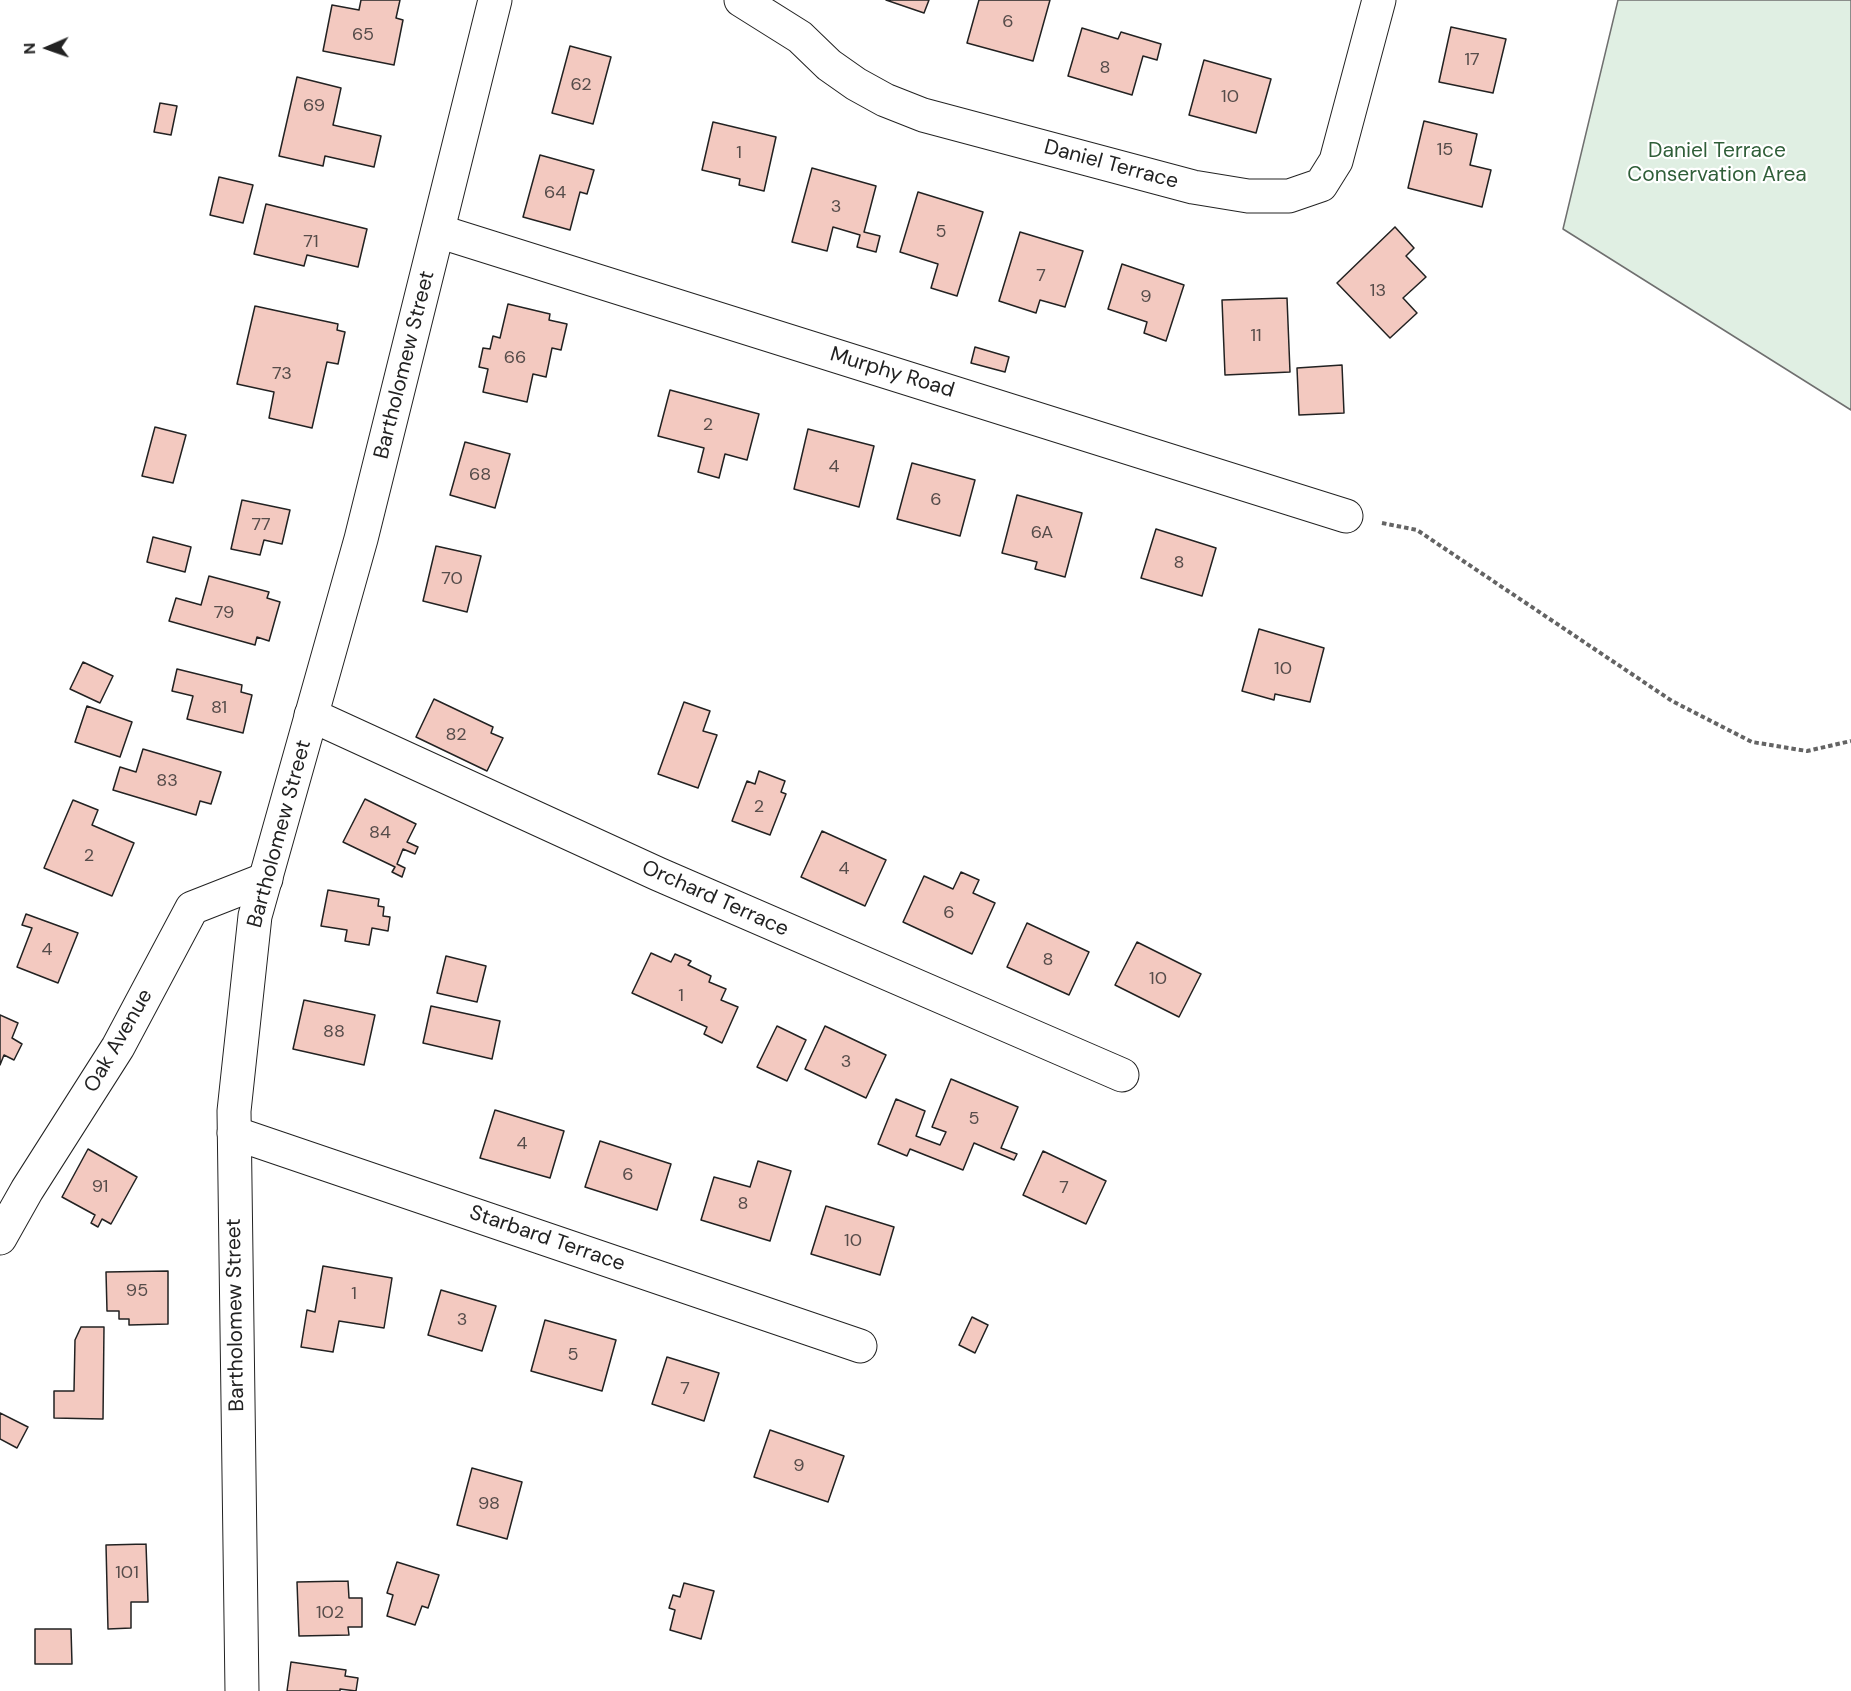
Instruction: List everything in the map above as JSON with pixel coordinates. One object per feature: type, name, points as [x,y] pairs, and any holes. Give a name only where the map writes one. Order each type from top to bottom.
[{"type":"street","name":"Bartholomew Street","points":[[242,1691],[238,1551],[234,1111],[255,916],[361,539],[495,0]]},
{"type":"street","name":"Daniel Terrace","points":[[741,0],[800,37],[829,65],[856,84],[885,100],[923,115],[1193,187],[1248,196],[1289,196],[1322,185],[1336,161],[1378,0]]},
{"type":"street","name":"Murphy Road","points":[[438,231],[1346,516]]},
{"type":"street","name":"Orchard Terrace","points":[[311,715],[658,874],[1122,1075]]},
{"type":"street","name":"Oak Avenue","points":[[0,1238],[27,1190],[118,1047],[192,908],[266,879]]},
{"type":"street","name":"Starbard Terrace","points":[[234,1132],[860,1346]]},
{"type":"path","points":[[1346,516],[1417,530],[1672,700],[1752,742],[1807,751],[1851,741]]},
{"type":"green space","name":"Daniel Terrace Conservation Area","points":[[1618,0],[1851,0],[1851,410],[1563,229]]},
{"type":"building","points":[[361,0],[400,0],[396,18],[403,20],[394,65],[323,51],[332,5],[359,10]]},
{"type":"building","points":[[886,0],[929,0],[924,13]]},
{"type":"building","points":[[979,0],[1050,0],[1033,61],[967,43]]},
{"type":"building","points":[[1451,27],[1506,39],[1493,93],[1439,82]]},
{"type":"building","points":[[1082,28],[1118,39],[1121,32],[1161,44],[1157,60],[1143,56],[1132,95],[1068,76]]},
{"type":"building","points":[[570,46],[611,57],[593,124],[552,113]]},
{"type":"building","points":[[1204,60],[1271,79],[1256,133],[1189,115]]},
{"type":"building","points":[[297,77],[341,88],[333,125],[381,136],[374,167],[325,156],[323,166],[279,156]]},
{"type":"building","points":[[160,103],[177,106],[171,135],[154,132]]},
{"type":"building","points":[[1424,121],[1477,134],[1470,165],[1491,170],[1482,207],[1408,188]]},
{"type":"building","points":[[713,122],[776,137],[764,191],[739,185],[740,179],[702,170]]},
{"type":"building","points":[[540,155],[594,170],[587,194],[580,192],[570,230],[523,217]]},
{"type":"building","points":[[812,168],[876,186],[864,232],[880,236],[876,252],[857,247],[860,235],[833,227],[827,251],[792,242]]},
{"type":"building","points":[[219,177],[253,185],[243,223],[210,215]]},
{"type":"building","points":[[918,192],[983,212],[957,296],[931,288],[938,264],[900,252]]},
{"type":"building","points":[[266,204],[367,229],[358,267],[307,255],[304,266],[254,254]]},
{"type":"building","points":[[1395,227],[1414,248],[1406,256],[1426,277],[1403,298],[1417,313],[1390,338],[1337,283]]},
{"type":"building","points":[[1020,232],[1083,251],[1065,307],[1040,300],[1036,313],[999,301]]},
{"type":"building","points":[[1122,264],[1184,285],[1166,341],[1144,333],[1147,322],[1108,309]]},
{"type":"building","points":[[1287,298],[1290,372],[1225,375],[1222,300]]},
{"type":"building","points":[[508,304],[550,314],[549,320],[567,324],[561,350],[552,348],[546,377],[533,374],[527,402],[483,392],[488,369],[479,367],[483,348],[490,349],[493,336],[500,338]]},
{"type":"building","points":[[255,306],[338,324],[337,330],[345,332],[338,364],[327,362],[312,428],[269,418],[274,392],[237,384]]},
{"type":"building","points":[[975,347],[1009,357],[1005,372],[971,363]]},
{"type":"building","points":[[1342,365],[1344,413],[1299,415],[1297,368]]},
{"type":"building","points":[[670,390],[759,414],[747,460],[725,454],[719,478],[698,472],[704,448],[658,436]]},
{"type":"building","points":[[155,427],[186,435],[173,483],[142,476]]},
{"type":"building","points":[[808,429],[874,446],[859,507],[794,489]]},
{"type":"building","points":[[465,442],[510,454],[495,508],[450,495]]},
{"type":"building","points":[[912,463],[975,480],[960,536],[897,519]]},
{"type":"building","points":[[1017,495],[1082,513],[1065,577],[1035,569],[1037,562],[1002,553]]},
{"type":"building","points":[[242,500],[290,510],[282,544],[264,540],[260,555],[231,549]]},
{"type":"building","points":[[1156,529],[1216,548],[1202,596],[1141,578]]},
{"type":"building","points":[[153,537],[191,547],[185,572],[147,562]]},
{"type":"building","points":[[436,546],[481,556],[467,612],[423,601]]},
{"type":"building","points":[[209,576],[269,592],[267,598],[280,602],[269,641],[257,637],[255,645],[169,621],[176,598],[201,605]]},
{"type":"building","points":[[1259,629],[1324,648],[1310,702],[1275,694],[1274,700],[1242,691]]},
{"type":"building","points":[[83,662],[113,676],[100,703],[70,689]]},
{"type":"building","points":[[177,669],[242,685],[241,692],[252,695],[243,733],[187,719],[193,696],[172,691]]},
{"type":"building","points":[[434,699],[493,727],[491,733],[503,738],[487,771],[416,737]]},
{"type":"building","points":[[684,702],[710,711],[703,731],[717,735],[698,788],[658,774]]},
{"type":"building","points":[[87,706],[132,722],[120,757],[75,742]]},
{"type":"building","points":[[143,749],[221,772],[211,804],[200,801],[196,815],[113,790],[120,767],[136,772]]},
{"type":"building","points":[[759,771],[785,781],[781,792],[786,794],[770,835],[732,821],[747,781],[755,784]]},
{"type":"building","points":[[365,799],[416,824],[407,842],[418,847],[415,854],[403,849],[397,864],[405,868],[402,877],[392,872],[395,867],[343,842]]},
{"type":"building","points":[[73,800],[98,810],[92,825],[134,843],[112,896],[44,868]]},
{"type":"building","points":[[822,831],[886,860],[865,906],[801,877]]},
{"type":"building","points":[[961,872],[979,880],[973,893],[995,903],[972,954],[903,922],[924,876],[953,889]]},
{"type":"building","points":[[328,890],[379,899],[378,906],[384,907],[383,916],[390,917],[388,931],[372,928],[369,945],[345,941],[347,930],[321,926]]},
{"type":"building","points":[[26,914],[78,933],[58,983],[17,967],[32,928],[22,925]]},
{"type":"building","points":[[1027,923],[1089,952],[1069,995],[1007,967]]},
{"type":"building","points":[[1137,942],[1201,974],[1179,1017],[1115,985]]},
{"type":"building","points":[[651,953],[671,962],[675,954],[691,961],[688,965],[711,976],[709,982],[726,989],[721,1000],[738,1007],[722,1043],[704,1034],[707,1027],[632,993]]},
{"type":"building","points":[[446,956],[486,966],[477,1002],[437,993]]},
{"type":"building","points":[[304,1000],[375,1015],[364,1065],[293,1049]]},
{"type":"building","points":[[431,1006],[500,1021],[492,1059],[423,1043]]},
{"type":"building","points":[[0,1015],[18,1023],[12,1038],[22,1044],[14,1060],[4,1055],[0,1065]]},
{"type":"building","points":[[777,1026],[806,1040],[787,1081],[757,1067]]},
{"type":"building","points":[[825,1026],[886,1055],[866,1098],[805,1069]]},
{"type":"building","points":[[951,1079],[1018,1107],[1001,1148],[1017,1154],[1014,1160],[974,1143],[963,1170],[910,1149],[907,1156],[878,1144],[896,1099],[925,1111],[916,1136],[940,1145],[946,1132],[932,1127]]},
{"type":"building","points":[[495,1110],[564,1131],[550,1178],[480,1158]]},
{"type":"building","points":[[600,1141],[671,1164],[657,1210],[585,1187]]},
{"type":"building","points":[[88,1149],[137,1177],[111,1224],[102,1219],[98,1227],[91,1223],[95,1215],[62,1197]]},
{"type":"building","points":[[1043,1151],[1106,1181],[1086,1224],[1023,1195]]},
{"type":"building","points":[[758,1161],[791,1171],[770,1241],[701,1220],[714,1177],[750,1187]]},
{"type":"building","points":[[826,1206],[894,1227],[880,1275],[811,1254]]},
{"type":"building","points":[[323,1266],[392,1278],[384,1328],[339,1321],[333,1352],[301,1347],[307,1310],[315,1312]]},
{"type":"building","points":[[168,1271],[168,1324],[129,1325],[129,1319],[119,1319],[119,1311],[107,1311],[106,1272]]},
{"type":"building","points":[[441,1290],[496,1306],[482,1351],[428,1335]]},
{"type":"building","points":[[972,1317],[988,1325],[975,1353],[959,1345]]},
{"type":"building","points":[[545,1320],[616,1340],[602,1391],[531,1371]]},
{"type":"building","points":[[81,1327],[104,1327],[103,1419],[54,1418],[54,1391],[74,1391],[75,1340]]},
{"type":"building","points":[[667,1357],[719,1373],[704,1421],[652,1404]]},
{"type":"building","points":[[0,1413],[28,1427],[17,1448],[0,1439]]},
{"type":"building","points":[[770,1430],[844,1456],[828,1502],[754,1477]]},
{"type":"building","points":[[472,1468],[522,1482],[507,1539],[457,1525]]},
{"type":"building","points":[[146,1544],[148,1602],[131,1602],[131,1628],[108,1629],[106,1545]]},
{"type":"building","points":[[397,1562],[439,1575],[428,1608],[422,1606],[415,1625],[387,1616],[393,1595],[387,1593]]},
{"type":"building","points":[[348,1581],[349,1598],[362,1598],[362,1627],[348,1627],[349,1635],[299,1636],[297,1582]]},
{"type":"building","points":[[684,1583],[714,1591],[701,1639],[670,1630],[675,1610],[669,1608],[673,1595],[680,1597]]},
{"type":"building","points":[[35,1629],[71,1629],[72,1664],[35,1664]]},
{"type":"building","points":[[291,1662],[346,1670],[345,1676],[358,1678],[356,1691],[340,1689],[340,1691],[287,1691]]}]
